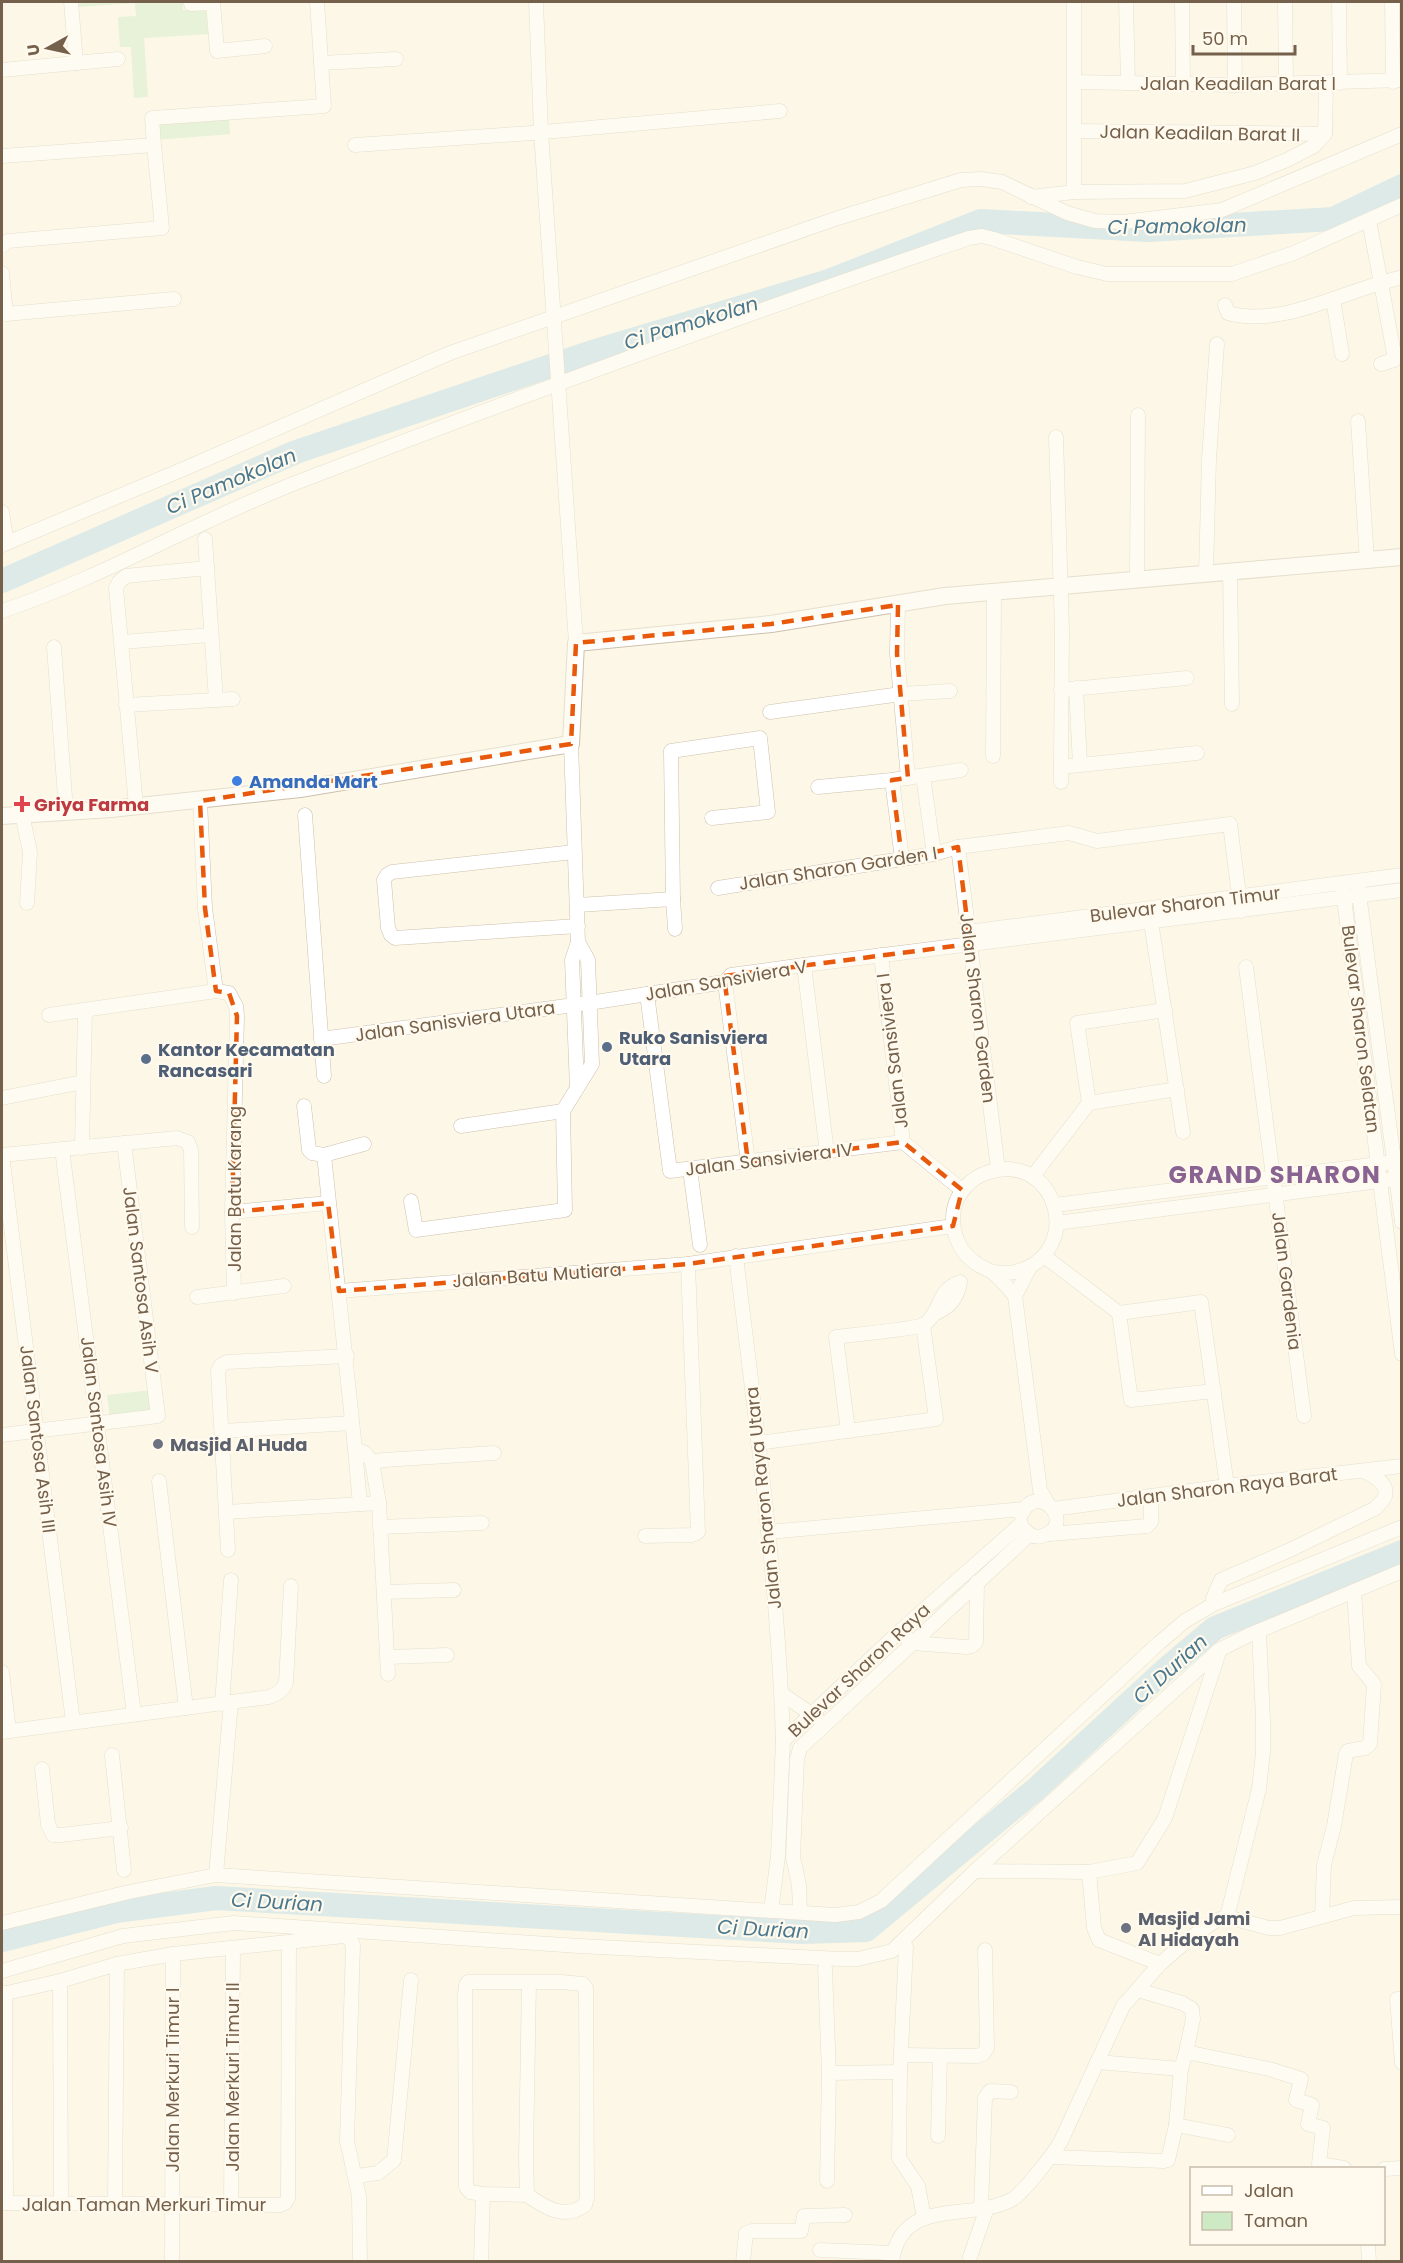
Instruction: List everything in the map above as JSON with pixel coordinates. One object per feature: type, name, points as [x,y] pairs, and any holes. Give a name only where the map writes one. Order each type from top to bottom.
[{"type":"street","points":[[71,2],[76,63]]},
{"type":"street","points":[[191,4],[213,2],[217,51],[265,46]]},
{"type":"street","points":[[2,246],[8,241],[162,228],[152,118],[324,106],[316,2]]},
{"type":"street","points":[[536,2],[541,132],[576,643],[571,744],[578,905],[578,942],[572,960],[577,1088]]},
{"type":"street","points":[[1074,2],[1074,192]]},
{"type":"street","points":[[1126,2],[1128,83]]},
{"type":"street","points":[[1182,2],[1183,83]]},
{"type":"street","points":[[1234,2],[1235,85]]},
{"type":"street","points":[[1285,2],[1286,83]]},
{"type":"street","points":[[1031,196],[1074,192],[1185,191],[1256,173],[1314,146],[1325,134],[1333,83],[1339,2]]},
{"type":"street","points":[[1392,2],[1397,81]]},
{"type":"street","points":[[2,70],[118,59]]},
{"type":"street","points":[[321,63],[396,59]]},
{"type":"street","name":"Jalan Keadilan Barat I","points":[[1075,82],[1235,85],[1397,81]]},
{"type":"street","points":[[355,145],[541,132],[780,111]]},
{"type":"street","name":"Jalan Keadilan Barat II","points":[[1075,131],[1325,134]]},
{"type":"street","points":[[2,512],[4,544],[450,353],[554,324],[838,218],[961,180],[1002,182],[1067,213],[1105,223],[1222,210],[1401,134]]},
{"type":"street","points":[[2,156],[154,145]]},
{"type":"street","points":[[2,611],[49,595],[295,483],[558,377],[975,236],[994,239],[1077,267],[1107,274],[1232,274],[1294,253],[1401,205]]},
{"type":"street","points":[[1369,221],[1394,354],[1394,360],[1381,364]]},
{"type":"street","points":[[2,273],[6,314],[174,299]]},
{"type":"street","points":[[1225,305],[1228,313],[1241,316],[1274,316],[1401,277]]},
{"type":"street","points":[[1333,299],[1342,354]]},
{"type":"street","points":[[1206,573],[1209,459],[1218,344]]},
{"type":"street","points":[[1137,578],[1138,415]]},
{"type":"street","points":[[1358,421],[1367,561]]},
{"type":"street","points":[[1056,437],[1062,630],[1080,764]]},
{"type":"street","points":[[204,539],[216,700]]},
{"type":"street","points":[[576,643],[771,624],[945,596],[1401,557]]},
{"type":"street","points":[[136,806],[116,588],[126,576],[207,568]]},
{"type":"street","points":[[1230,572],[1232,704]]},
{"type":"street","points":[[993,756],[994,592]]},
{"type":"street","points":[[898,605],[897,654],[909,778]]},
{"type":"street","points":[[122,642],[211,635]]},
{"type":"street","points":[[54,647],[66,812]]},
{"type":"street","points":[[1069,689],[1187,678]]},
{"type":"street","points":[[1061,782],[1069,689]]},
{"type":"street","points":[[770,712],[901,694],[950,691]]},
{"type":"street","points":[[126,705],[233,699]]},
{"type":"street","points":[[675,929],[671,752],[760,738],[768,812],[712,818]]},
{"type":"street","points":[[2,816],[200,801],[300,789],[571,744]]},
{"type":"street","points":[[1061,766],[1197,753]]},
{"type":"street","points":[[818,787],[909,778],[961,770]]},
{"type":"street","points":[[923,776],[934,854]]},
{"type":"street","points":[[892,780],[902,859]]},
{"type":"street","points":[[50,1016],[216,992],[205,908],[200,801]]},
{"type":"street","points":[[22,814],[30,852],[27,903]]},
{"type":"street","points":[[305,815],[324,1076]]},
{"type":"street","name":"Jalan Sharon Garden I","points":[[718,888],[934,854],[958,847],[1070,833],[1097,841],[1230,824],[1240,904]]},
{"type":"street","name":"Jalan Sharon Garden","points":[[958,847],[998,1169]]},
{"type":"street","points":[[574,852],[393,872],[384,880],[388,928],[395,938],[578,926]]},
{"type":"street","name":"Bulevar Sharon Timur","points":[[1359,888],[1401,875]]},
{"type":"street","name":"Bulevar Sharon Timur","points":[[969,938],[1359,888],[1401,890]]},
{"type":"street","name":"Bulevar Sharon Selatan","points":[[1359,888],[1398,1161],[1401,1222]]},
{"type":"street","name":"Bulevar Sharon Selatan","points":[[1343,890],[1401,1354]]},
{"type":"street","points":[[578,905],[673,899]]},
{"type":"street","name":"Bulevar Sharon Timur","points":[[969,938],[1151,922],[1240,904]]},
{"type":"street","points":[[1151,922],[1183,1132]]},
{"type":"street","name":"Jalan Sansiviera V","points":[[589,1003],[725,982],[730,975],[881,955],[969,938]]},
{"type":"street","points":[[411,1201],[416,1230],[565,1210],[563,1111],[592,1064],[588,960],[578,942]]},
{"type":"street","name":"Jalan Sansiviera I","points":[[881,955],[903,1142],[962,1191]]},
{"type":"street","points":[[804,965],[827,1153]]},
{"type":"street","name":"Jalan Gardenia","points":[[1246,967],[1304,1416]]},
{"type":"street","points":[[725,982],[748,1162]]},
{"type":"street","name":"Jalan Batu Karang","points":[[216,992],[229,993],[236,1006],[237,1016],[232,1212],[234,1293]]},
{"type":"street","name":"Jalan Sansiviera IV","points":[[647,994],[670,1172],[903,1142]]},
{"type":"street","name":"Jalan Sanisviera Utara","points":[[321,1039],[589,1003]]},
{"type":"street","points":[[1089,1102],[1077,1023],[1165,1010]]},
{"type":"street","points":[[82,1148],[85,1011]]},
{"type":"street","points":[[2,1098],[83,1082]]},
{"type":"street","points":[[1033,1176],[1089,1102],[1177,1089]]},
{"type":"street","points":[[304,1106],[309,1150],[312,1153],[324,1155],[364,1144]]},
{"type":"street","points":[[461,1125],[563,1111]]},
{"type":"street","points":[[2,1155],[177,1138],[188,1142],[192,1227]]},
{"type":"street","name":"Jalan Santosa Asih V","points":[[98,1424],[158,1416],[124,1143]]},
{"type":"street","name":"Jalan Santosa Asih IV","points":[[62,1149],[134,1714]]},
{"type":"street","name":"Jalan Santosa Asih III","points":[[2,1155],[73,1722]]},
{"type":"street","points":[[324,1155],[347,1356],[360,1504]]},
{"type":"street","points":[[1055,1205],[1398,1161]]},
{"type":"street","points":[[690,1169],[700,1245]]},
{"type":"street","points":[[992,1272],[1012,1273],[1030,1267],[1044,1256],[1054,1240],[1057,1223],[1055,1205],[1046,1188],[1033,1176],[1016,1169],[998,1169],[978,1176],[962,1191],[954,1208],[953,1226],[960,1248],[975,1263],[992,1272],[1015,1296]]},
{"type":"street","points":[[1057,1223],[1399,1179]]},
{"type":"street","points":[[232,1212],[328,1203]]},
{"type":"street","name":"Jalan Batu Mutiara","points":[[339,1292],[688,1264],[953,1226]]},
{"type":"street","name":"Jalan Sharon Raya Utara","points":[[736,1256],[768,1532],[782,1694],[783,1741]]},
{"type":"street","points":[[1044,1256],[1119,1313],[1201,1302],[1227,1486]]},
{"type":"street","points":[[848,1431],[836,1337],[923,1326],[934,1314],[941,1296],[950,1286],[960,1282],[975,1263]]},
{"type":"street","points":[[645,1536],[692,1535],[698,1532],[688,1264]]},
{"type":"street","points":[[1030,1267],[1015,1296],[1040,1490],[1057,1518],[1050,1534]]},
{"type":"street","points":[[197,1297],[284,1286]]},
{"type":"street","points":[[1119,1313],[1131,1400],[1214,1391]]},
{"type":"street","points":[[758,1443],[936,1419],[923,1326]]},
{"type":"street","points":[[228,1550],[218,1371],[220,1365],[227,1362],[347,1356]]},
{"type":"street","points":[[222,1431],[352,1423]]},
{"type":"street","points":[[2,1435],[98,1424]]},
{"type":"street","points":[[355,1449],[364,1453],[372,1462],[379,1503],[388,1674]]},
{"type":"street","points":[[372,1462],[494,1454]]},
{"type":"street","name":"Jalan Sharon Raya Barat","points":[[1051,1506],[1151,1497],[1401,1466]]},
{"type":"street","points":[[1213,1598],[1221,1580],[1376,1509],[1385,1496],[1385,1490],[1378,1479],[1364,1471]]},
{"type":"street","points":[[159,1481],[186,1708]]},
{"type":"street","points":[[1023,1516],[1040,1490]]},
{"type":"street","points":[[1023,1516],[1040,1538],[1050,1534],[1147,1526],[1151,1522],[1151,1497]]},
{"type":"street","points":[[768,1532],[1023,1516],[1041,1501],[1051,1506]]},
{"type":"street","points":[[226,1512],[379,1503]]},
{"type":"street","name":"Bulevar Sharon Raya","points":[[785,1860],[795,1820],[797,1759],[800,1748],[977,1582],[1023,1516]]},
{"type":"street","name":"Bulevar Sharon Raya","points":[[785,1860],[781,1819],[783,1741],[1023,1516]]},
{"type":"street","points":[[380,1527],[482,1523]]},
{"type":"street","points":[[2,1923],[129,1892],[216,1875],[835,1915],[860,1912],[881,1901],[1185,1621],[1214,1604],[1401,1527]]},
{"type":"street","points":[[2,1971],[123,1936],[234,1923],[579,1946],[858,1959],[892,1951],[975,1870],[1219,1650],[1401,1571]]},
{"type":"street","points":[[216,1875],[231,1580]]},
{"type":"street","points":[[901,1630],[912,1643],[966,1647],[974,1644],[976,1642],[977,1582]]},
{"type":"street","points":[[2,1672],[5,1731],[269,1697],[280,1692],[286,1683],[291,1586]]},
{"type":"street","points":[[384,1592],[454,1590]]},
{"type":"street","points":[[1322,1916],[1324,1865],[1334,1826],[1346,1754],[1348,1751],[1365,1748],[1370,1744],[1374,1684],[1359,1665],[1354,1591]]},
{"type":"street","points":[[1227,1917],[1259,1789],[1263,1752],[1263,1712],[1259,1631]]},
{"type":"street","points":[[975,1870],[1089,1872],[1137,1863],[1163,1822],[1219,1650]]},
{"type":"street","points":[[388,1657],[447,1655]]},
{"type":"street","points":[[782,1694],[810,1715],[826,1723]]},
{"type":"street","points":[[112,1755],[124,1870]]},
{"type":"street","points":[[42,1769],[48,1824],[53,1835],[121,1828]]},
{"type":"street","points":[[781,1819],[795,1820]]},
{"type":"street","points":[[785,1860],[799,1885],[800,1911]]},
{"type":"street","points":[[771,1911],[785,1860]]},
{"type":"street","points":[[1089,1872],[1094,1928],[1099,1940],[1160,1964]]},
{"type":"street","points":[[820,2250],[893,2258],[903,2230],[915,2221],[984,2208],[1016,2197],[1052,2157],[1123,2006],[1160,1964],[1217,1920],[1227,1917],[1269,1928],[1280,1928],[1354,1908],[1401,1907]]},
{"type":"street","points":[[4,2203],[3,1993],[60,1981],[117,1964],[172,1954],[344,1936],[350,1939],[353,1945],[348,2141],[360,2196],[360,2262]]},
{"type":"street","name":"Jalan Taman Merkuri Timur","points":[[4,2203],[280,2205],[285,2203],[288,2198],[289,1942]]},
{"type":"street","points":[[906,1947],[900,2072],[899,2158],[918,2186],[924,2218]]},
{"type":"street","name":"Jalan Merkuri Timur II","points":[[231,2205],[233,1949]]},
{"type":"street","points":[[901,2055],[977,2056],[983,2054],[987,2048],[985,1950]]},
{"type":"street","name":"Jalan Merkuri Timur I","points":[[172,1954],[172,2262]]},
{"type":"street","points":[[115,2204],[117,1964]]},
{"type":"street","points":[[825,1968],[829,2073],[827,2181]]},
{"type":"street","points":[[357,2176],[378,2173],[394,2160],[411,1980]]},
{"type":"street","points":[[60,1981],[61,2205]]},
{"type":"street","points":[[468,1982],[529,1982],[583,1984],[586,1988],[587,2197],[585,2205],[579,2209],[561,2213],[550,2211],[527,2195],[470,2192],[465,2182],[466,1984],[468,1982]]},
{"type":"street","points":[[527,2195],[525,2157],[529,1982]]},
{"type":"street","points":[[1052,2157],[1168,2160],[1176,2124],[1181,2069],[1193,2019],[1192,2009],[1182,2003],[1138,1990]]},
{"type":"street","points":[[1401,1999],[1397,1999],[1401,2062]]},
{"type":"street","points":[[1186,2052],[1269,2069],[1301,2079],[1296,2100],[1312,2105],[1308,2124],[1323,2128],[1319,2164],[1334,2167]]},
{"type":"street","points":[[938,2136],[940,2056]]},
{"type":"street","points":[[1097,2062],[1181,2069]]},
{"type":"street","points":[[829,2073],[900,2072]]},
{"type":"street","points":[[970,2257],[984,2208],[985,2098],[990,2091],[1011,2092]]},
{"type":"street","points":[[1176,2124],[1228,2134]]},
{"type":"street","points":[[1385,2169],[1401,2168]]},
{"type":"street","points":[[481,2262],[483,2194]]},
{"type":"street","points":[[743,2262],[746,2233],[752,2230],[801,2231],[804,2216],[844,2215]]},
{"type":"street","points":[[1368,2245],[1369,2262]]},
{"type":"highlighted area","points":[[898,605],[897,654],[908,778],[892,780],[902,859],[958,847],[970,944],[724,976],[748,1162],[903,1142],[962,1190],[953,1226],[688,1264],[339,1291],[328,1203],[232,1212],[237,1016],[229,993],[216,991],[205,908],[200,801],[571,744],[576,643],[771,624]]},
{"type":"green space","points":[[77,2],[183,2],[183,10],[206,9],[208,34],[144,38],[148,97],[134,98],[131,47],[120,47],[118,17],[136,16],[135,3],[78,7]]},
{"type":"green space","points":[[229,116],[230,134],[156,140],[154,122]]},
{"type":"green space","points":[[152,1390],[155,1413],[110,1418],[107,1395]]},
{"type":"waterway","name":"Ci Pamokolan","points":[[2,581],[296,452],[592,352],[829,281],[981,221],[1148,230],[1333,219],[1402,186]]},
{"type":"waterway","name":"Ci Durian","points":[[2,1940],[116,1911],[216,1898],[802,1932],[866,1930],[1036,1789],[1165,1670],[1215,1628],[1402,1552]]},
{"type":"place","name":"Amanda Mart","points":[[237,781]]},
{"type":"place","name":"Griya Farma","points":[[22,804]]},
{"type":"place","name":"Ruko Sanisviera Utara","points":[[607,1047]]},
{"type":"place","name":"Kantor Kecamatan Rancasari","points":[[146,1059]]},
{"type":"place","name":"Masjid Al Huda","points":[[158,1444]]},
{"type":"place","name":"Masjid Jami Al Hidayah","points":[[1126,1928]]},
{"type":"district","name":"GRAND SHARON","points":[[1275,1174]]}]
